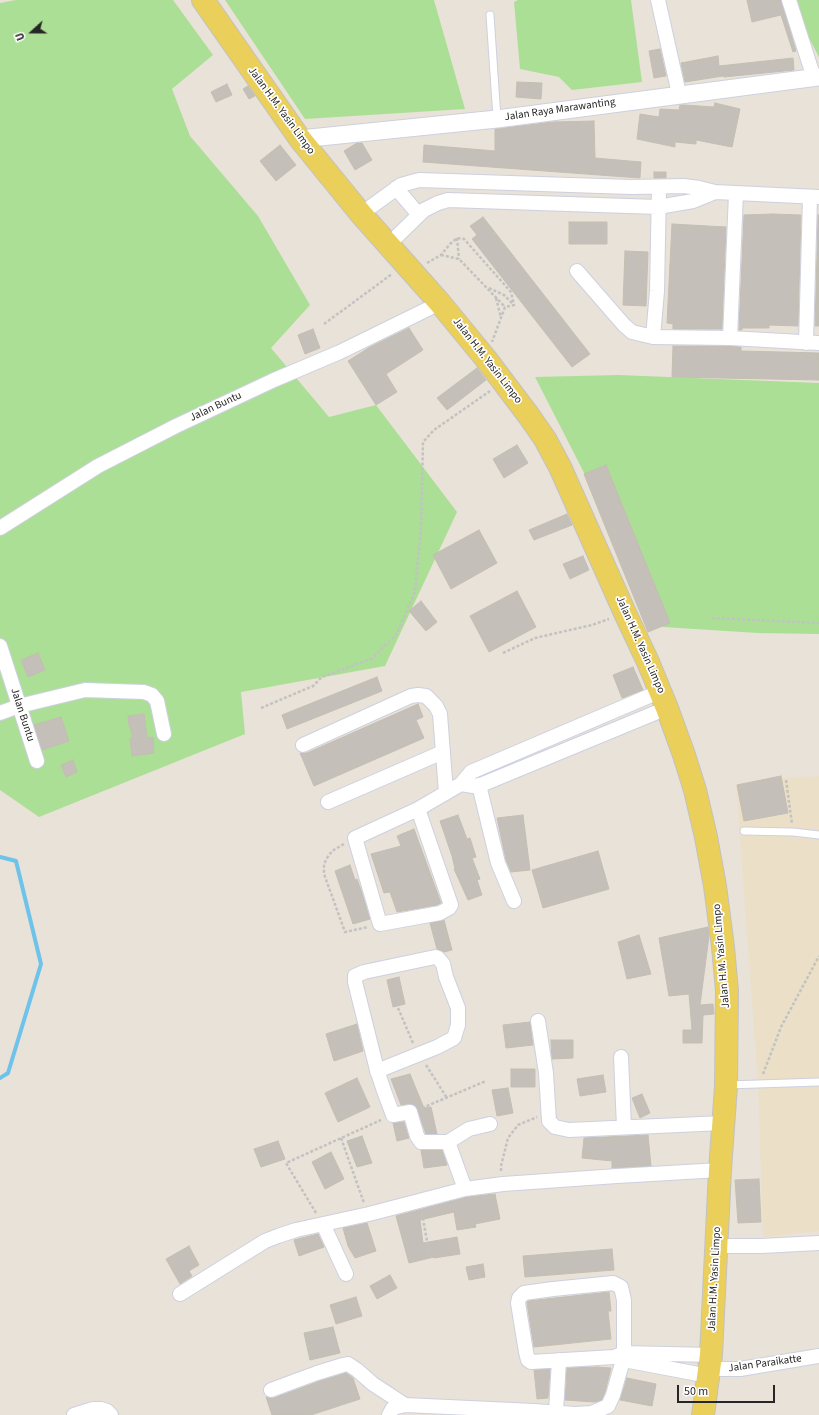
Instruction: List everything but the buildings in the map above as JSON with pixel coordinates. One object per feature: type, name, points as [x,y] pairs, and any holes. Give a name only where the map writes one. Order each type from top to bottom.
[{"type":"main road","name":"Jalan H.M. Yasin Limpo","points":[[203,0],[300,139],[361,214],[440,303],[486,359],[529,416],[553,454],[664,699],[684,755],[695,790],[715,886],[727,991],[726,1086],[720,1170],[717,1246],[710,1367],[703,1415]]},
{"type":"street","points":[[658,0],[679,94]]},
{"type":"street","points":[[789,0],[817,77]]},
{"type":"street","name":"Jalan Raya Marawanting","points":[[300,139],[497,119],[817,77]]},
{"type":"street","points":[[361,214],[396,188],[418,180],[631,187],[692,187],[715,192],[815,197],[812,343],[730,338],[653,337],[632,332],[624,325],[577,271]]},
{"type":"street","points":[[630,206],[631,187]]},
{"type":"street","points":[[653,337],[657,291],[659,187]]},
{"type":"street","points":[[396,188],[419,215]]},
{"type":"street","points":[[388,245],[429,207],[448,200],[658,207],[693,201],[715,192]]},
{"type":"street","points":[[730,338],[736,193]]},
{"type":"street","name":"Jalan Buntu","points":[[0,528],[98,466],[169,429],[274,380],[340,352],[440,303]]},
{"type":"street","name":"Jalan Buntu","points":[[0,646],[37,761]]},
{"type":"street","points":[[0,713],[19,706],[86,690],[144,692],[152,695],[157,701],[164,734]]},
{"type":"street","points":[[303,745],[411,696],[426,696],[431,700],[440,714],[446,793]]},
{"type":"street","points":[[461,784],[473,786],[479,785],[546,759],[664,699]]},
{"type":"street","points":[[418,809],[451,905],[450,908],[440,913],[380,924],[355,838],[418,809],[461,784],[472,772],[664,699]]},
{"type":"street","points":[[328,802],[443,752]]},
{"type":"street","points":[[479,785],[498,863],[514,901]]},
{"type":"street","points":[[377,1071],[437,1047],[454,1038],[458,1025],[458,1008],[446,977],[443,964],[438,958],[435,957],[364,972],[355,976],[356,988],[377,1071],[393,1115],[410,1112],[417,1136],[422,1142],[448,1142],[464,1132],[490,1124]]},
{"type":"street","points":[[538,1021],[546,1074],[548,1113],[550,1123],[555,1127],[569,1130],[723,1122]]},
{"type":"street","points":[[621,1057],[624,1127]]},
{"type":"street","points":[[448,1142],[465,1189]]},
{"type":"street","points":[[180,1294],[265,1242],[296,1230],[369,1214],[465,1189],[503,1184],[720,1170]]},
{"type":"street","points":[[323,1224],[346,1274]]},
{"type":"street","points":[[717,1246],[761,1246],[819,1243]]},
{"type":"street","points":[[389,1415],[393,1408],[405,1405],[533,1413],[604,1412],[610,1403],[620,1356],[624,1300],[623,1292],[619,1285],[613,1284],[596,1284],[553,1289],[521,1295],[518,1303],[526,1352],[528,1360],[531,1362],[620,1356],[710,1367]]},
{"type":"street","points":[[620,1356],[710,1367]]},
{"type":"street","name":"Jalan Paraikatte","points":[[710,1367],[747,1368],[819,1356]]},
{"type":"street","points":[[556,1412],[559,1360]]},
{"type":"street","points":[[271,1390],[348,1364],[373,1384],[405,1405]]},
{"type":"street","points":[[74,1415],[93,1409],[101,1409],[107,1411],[111,1415]]},
{"type":"lane","points":[[490,15],[497,119]]},
{"type":"lane","points":[[744,831],[793,832],[819,835]]},
{"type":"lane","points":[[726,1086],[819,1082]]},
{"type":"path","points":[[457,238],[459,259]]},
{"type":"path","points":[[324,324],[409,268],[441,255],[457,238],[464,239],[511,292],[514,305]]},
{"type":"path","points":[[441,255],[459,259],[505,307]]},
{"type":"path","points":[[486,287],[504,295],[514,305]]},
{"type":"path","points":[[496,298],[501,319]]},
{"type":"path","points":[[505,307],[514,305]]},
{"type":"path","points":[[486,359],[505,307]]},
{"type":"path","points":[[261,708],[313,686],[322,677],[371,659],[396,635],[415,592],[421,527],[423,442],[434,430],[503,382]]},
{"type":"path","points":[[503,653],[535,638],[592,625],[625,613]]},
{"type":"path","points":[[712,618],[819,623]]},
{"type":"path","points":[[786,780],[793,832]]},
{"type":"path","points":[[355,838],[332,851],[324,864],[324,874],[345,932],[380,924]]},
{"type":"path","points":[[759,1084],[782,1027],[819,956]]},
{"type":"path","points":[[410,1112],[486,1081]]},
{"type":"path","points":[[503,1184],[501,1166],[508,1138],[518,1125],[548,1113]]},
{"type":"path","points":[[323,1224],[286,1163],[393,1115]]},
{"type":"path","points":[[341,1138],[369,1214]]},
{"type":"path","points":[[420,1201],[430,1258]]},
{"type":"shaded area","points":[[819,776],[819,1231],[763,1237],[758,1084],[736,784],[783,778]]},
{"type":"green space","points":[[16,0],[173,0],[213,55],[172,89],[190,136],[258,216],[310,305],[271,348],[329,417],[376,405],[457,512],[385,666],[241,692],[245,734],[39,817],[0,790],[0,3]]},
{"type":"green space","points":[[225,0],[434,0],[465,109],[305,119]]},
{"type":"green space","points":[[518,0],[631,0],[642,82],[572,90],[559,77],[520,69],[514,2]]},
{"type":"green space","points":[[789,0],[819,0],[819,57]]},
{"type":"green space","points":[[618,375],[819,383],[819,634],[758,633],[663,627],[535,377]]},
{"type":"waterway","points":[[0,857],[16,861],[41,964],[8,1073],[0,1078]]}]
